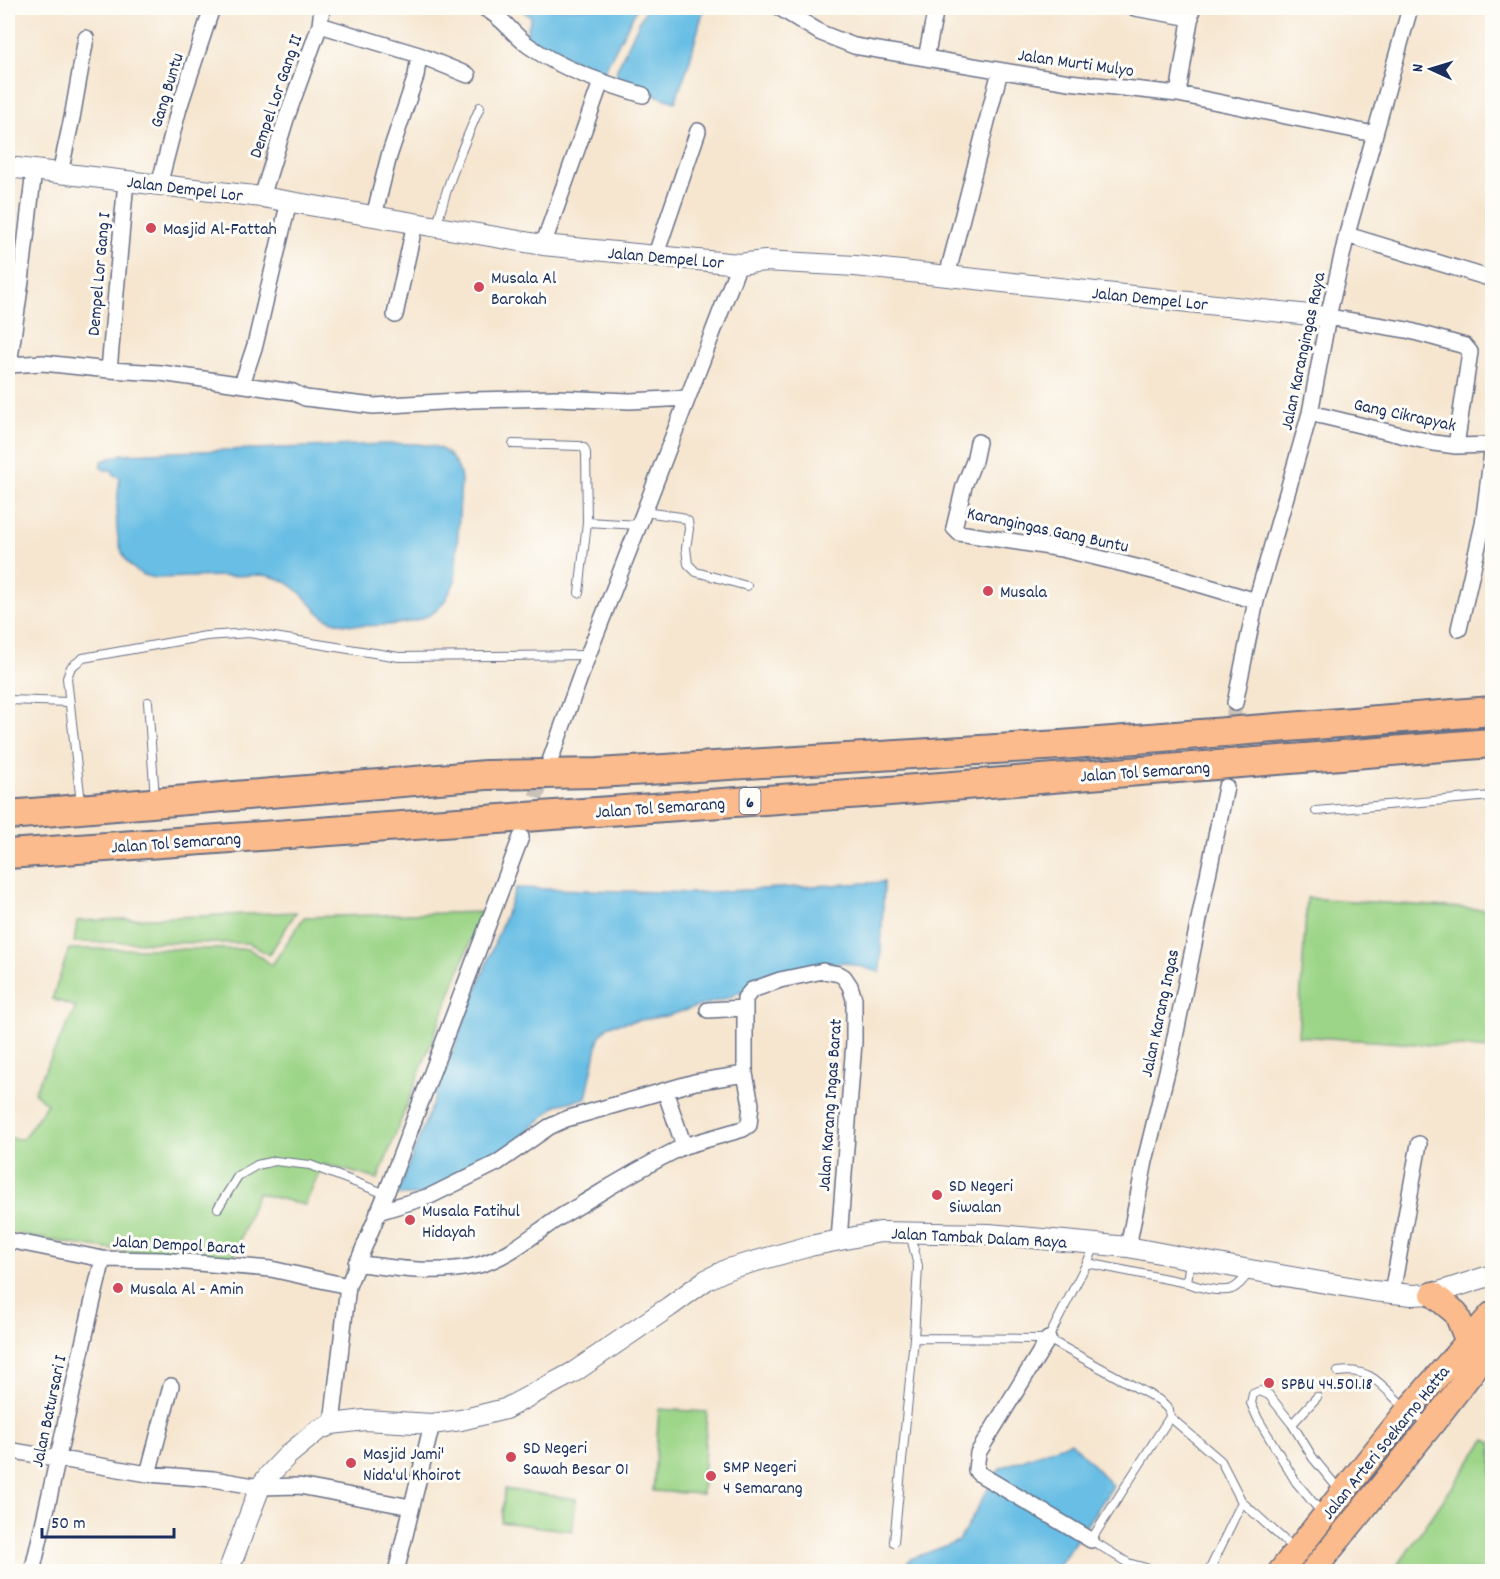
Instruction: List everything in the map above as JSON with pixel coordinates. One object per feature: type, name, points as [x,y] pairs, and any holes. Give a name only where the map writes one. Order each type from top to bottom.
[{"type":"highway","name":"Jalan Tol Semarang","points":[[8,815],[486,775],[598,773],[1049,746],[1492,711]]},
{"type":"highway","name":"Jalan Tol Semarang","points":[[8,854],[877,792],[1492,743]]},
{"type":"main road","points":[[1433,1294],[1456,1313],[1468,1342]]},
{"type":"main road","name":"Jalan Arteri Soekarno Hatta","points":[[1312,1572],[1408,1410],[1492,1314]]},
{"type":"main road","name":"Jalan Arteri Soekarno Hatta","points":[[1280,1572],[1324,1516],[1352,1503],[1431,1425],[1492,1346]]},
{"type":"street","name":"Gang Buntu","points":[[159,185],[179,108],[212,8]]},
{"type":"street","name":"Dempel Lor Gang II","points":[[262,197],[286,119],[320,26],[322,8]]},
{"type":"street","points":[[484,8],[504,20],[512,33],[544,57],[600,82],[643,95]]},
{"type":"street","name":"Jalan Murti Mulyo","points":[[780,8],[821,33],[854,46],[1080,83],[1178,94],[1374,134]]},
{"type":"street","points":[[926,58],[936,8]]},
{"type":"street","points":[[1135,8],[1191,13],[1178,94]]},
{"type":"street","name":"Jalan Karangingas Raya","points":[[1235,703],[1256,601],[1310,413],[1328,317],[1347,235],[1410,8]]},
{"type":"street","points":[[320,26],[419,55],[468,75]]},
{"type":"street","points":[[60,173],[86,38]]},
{"type":"street","points":[[374,216],[389,156],[416,76],[419,55]]},
{"type":"street","points":[[947,276],[1000,71]]},
{"type":"street","points":[[543,245],[600,82]]},
{"type":"street","points":[[655,257],[698,131]]},
{"type":"street","name":"Jalan Dempel Lor","points":[[8,166],[262,197],[543,245],[739,264],[765,261],[855,267],[1328,317]]},
{"type":"street","points":[[34,170],[8,365],[43,363],[191,376],[293,392],[305,398],[374,406],[556,398],[685,403]]},
{"type":"street","name":"Dempel Lor Gang I","points":[[109,370],[126,181]]},
{"type":"street","points":[[242,384],[255,345],[289,201]]},
{"type":"street","points":[[395,315],[415,223]]},
{"type":"street","points":[[1347,235],[1492,279]]},
{"type":"street","points":[[546,772],[588,655],[739,264]]},
{"type":"street","points":[[1328,317],[1407,330],[1465,346],[1470,352],[1456,446]]},
{"type":"street","name":"Gang Cikrapyak","points":[[1310,413],[1434,443],[1456,446],[1492,445]]},
{"type":"street","name":"Karangingas Gang Buntu","points":[[978,442],[954,528],[959,533],[1062,549],[1164,574],[1256,601]]},
{"type":"street","points":[[1459,629],[1483,524],[1492,452]]},
{"type":"street","name":"Jalan Karang Ingas","points":[[1128,1247],[1145,1161],[1173,1047],[1226,787]]},
{"type":"street","points":[[332,1424],[348,1286],[386,1194],[521,837]]},
{"type":"street","name":"Jalan Karang Ingas Barat","points":[[744,1008],[745,998],[752,990],[780,980],[823,971],[839,974],[850,986],[854,999],[855,1042],[839,1240]]},
{"type":"street","points":[[356,1263],[399,1270],[435,1271],[478,1265],[503,1256],[527,1242],[557,1218],[617,1181],[684,1146],[743,1129],[748,1125],[751,1104],[745,1074],[744,1008],[708,1010]]},
{"type":"street","points":[[378,1212],[430,1196],[497,1163],[549,1127],[566,1119],[695,1082],[745,1074]]},
{"type":"street","points":[[665,1091],[684,1146]]},
{"type":"street","points":[[1392,1293],[1419,1144]]},
{"type":"street","name":"Jalan Tambak Dalam Raya","points":[[228,1572],[260,1488],[269,1475],[317,1431],[332,1424],[365,1420],[432,1424],[505,1409],[574,1372],[706,1280],[728,1269],[839,1240],[880,1232],[989,1234],[1097,1244],[1128,1247],[1392,1293],[1433,1294],[1492,1275]]},
{"type":"street","name":"Jalan Dempol Barat","points":[[8,1240],[103,1259],[161,1260],[272,1269],[348,1286]]},
{"type":"street","name":"Jalan Batursari I","points":[[32,1572],[103,1259]]},
{"type":"street","points":[[1048,1339],[978,1453],[976,1470],[1091,1540]]},
{"type":"street","points":[[148,1474],[171,1386]]},
{"type":"street","points":[[396,1572],[432,1424]]},
{"type":"street","points":[[8,1450],[148,1474],[213,1479],[260,1488],[299,1486],[411,1507]]},
{"type":"lane","points":[[437,226],[441,207],[480,107]]},
{"type":"lane","points":[[513,444],[584,448],[587,522],[579,593]]},
{"type":"lane","points":[[587,522],[681,517],[688,521],[686,548],[688,564],[696,572],[747,586]]},
{"type":"lane","points":[[82,808],[67,678],[71,667],[83,658],[206,636],[249,633],[399,657],[588,655]]},
{"type":"lane","points":[[8,700],[68,702]]},
{"type":"lane","points":[[148,702],[155,803]]},
{"type":"lane","points":[[1316,811],[1492,796]]},
{"type":"lane","points":[[219,1208],[238,1176],[257,1165],[275,1161],[310,1165],[386,1194]]},
{"type":"lane","points":[[894,1542],[914,1338],[918,1266],[910,1233]]},
{"type":"lane","points":[[1048,1339],[1097,1244]]},
{"type":"lane","points":[[1187,1283],[1190,1259]]},
{"type":"lane","points":[[1088,1263],[1219,1290],[1232,1289],[1243,1281],[1250,1270]]},
{"type":"lane","points":[[914,1338],[1048,1339],[1159,1400],[1169,1410],[1170,1417],[1091,1540],[1128,1563],[1160,1572]]},
{"type":"lane","points":[[1338,1372],[1347,1370],[1364,1373],[1382,1383],[1408,1410],[1431,1425]]},
{"type":"lane","points":[[1324,1516],[1296,1482],[1258,1419],[1251,1402],[1253,1394],[1260,1392],[1269,1395],[1292,1424],[1313,1458],[1352,1503]]},
{"type":"lane","points":[[1292,1424],[1317,1397]]},
{"type":"lane","points":[[1170,1417],[1221,1461],[1242,1502],[1296,1551]]},
{"type":"lane","points":[[1208,1571],[1242,1502]]},
{"type":"green space","points":[[1307,898],[1492,910],[1492,1049],[1298,1036]]},
{"type":"green space","points":[[296,912],[269,955],[249,943],[74,942],[77,921]]},
{"type":"green space","points":[[482,912],[378,1179],[323,1164],[305,1205],[257,1193],[232,1262],[119,1251],[8,1232],[8,1138],[23,1139],[47,1104],[34,1092],[76,1007],[52,999],[69,949],[249,949],[272,965],[304,917]]},
{"type":"green space","points":[[659,1409],[707,1412],[702,1494],[653,1491]]},
{"type":"green space","points":[[1485,1440],[1492,1443],[1492,1571],[1394,1571]]},
{"type":"green space","points":[[505,1489],[576,1499],[572,1531],[501,1522]]},
{"type":"water","points":[[523,8],[637,8],[603,73],[525,39],[531,17],[522,10]]},
{"type":"water","points":[[646,8],[704,8],[689,63],[675,102],[616,81],[617,69]]},
{"type":"water","points":[[407,444],[436,447],[450,456],[459,470],[461,480],[455,581],[442,604],[431,614],[394,624],[363,625],[336,622],[317,611],[294,587],[277,578],[263,575],[156,578],[142,574],[131,567],[124,557],[117,531],[120,477],[114,475],[112,470],[100,467],[102,461],[123,454]]},
{"type":"water","points":[[884,882],[880,972],[844,962],[783,972],[727,998],[666,1016],[609,1025],[599,1037],[586,1098],[557,1105],[494,1161],[421,1195],[397,1195],[516,888],[695,893]]},
{"type":"water","points":[[1071,1442],[1113,1486],[1055,1571],[902,1572],[910,1559],[959,1541],[1000,1468]]},
{"type":"tunnel","points":[[1228,769],[1235,703]]},
{"type":"tunnel","points":[[527,819],[546,772]]},
{"type":"place","name":"Masjid Al-Fattah","points":[[151,228]]},
{"type":"place","name":"Musala Al Barokah","points":[[479,287]]},
{"type":"place","name":"Musala","points":[[988,591]]},
{"type":"place","name":"SD Negeri Siwalan","points":[[937,1195]]},
{"type":"place","name":"Musala Fatihul Hidayah","points":[[410,1220]]},
{"type":"place","name":"Musala Al - Amin","points":[[118,1288]]},
{"type":"place","name":"SPBU 44.501.18","points":[[1269,1383]]},
{"type":"place","name":"SD Negeri Sawah Besar 01","points":[[511,1457]]},
{"type":"place","name":"Masjid Jami' Nida'ul Khoirot","points":[[351,1463]]},
{"type":"place","name":"SMP Negeri 4 Semarang","points":[[711,1476]]}]
